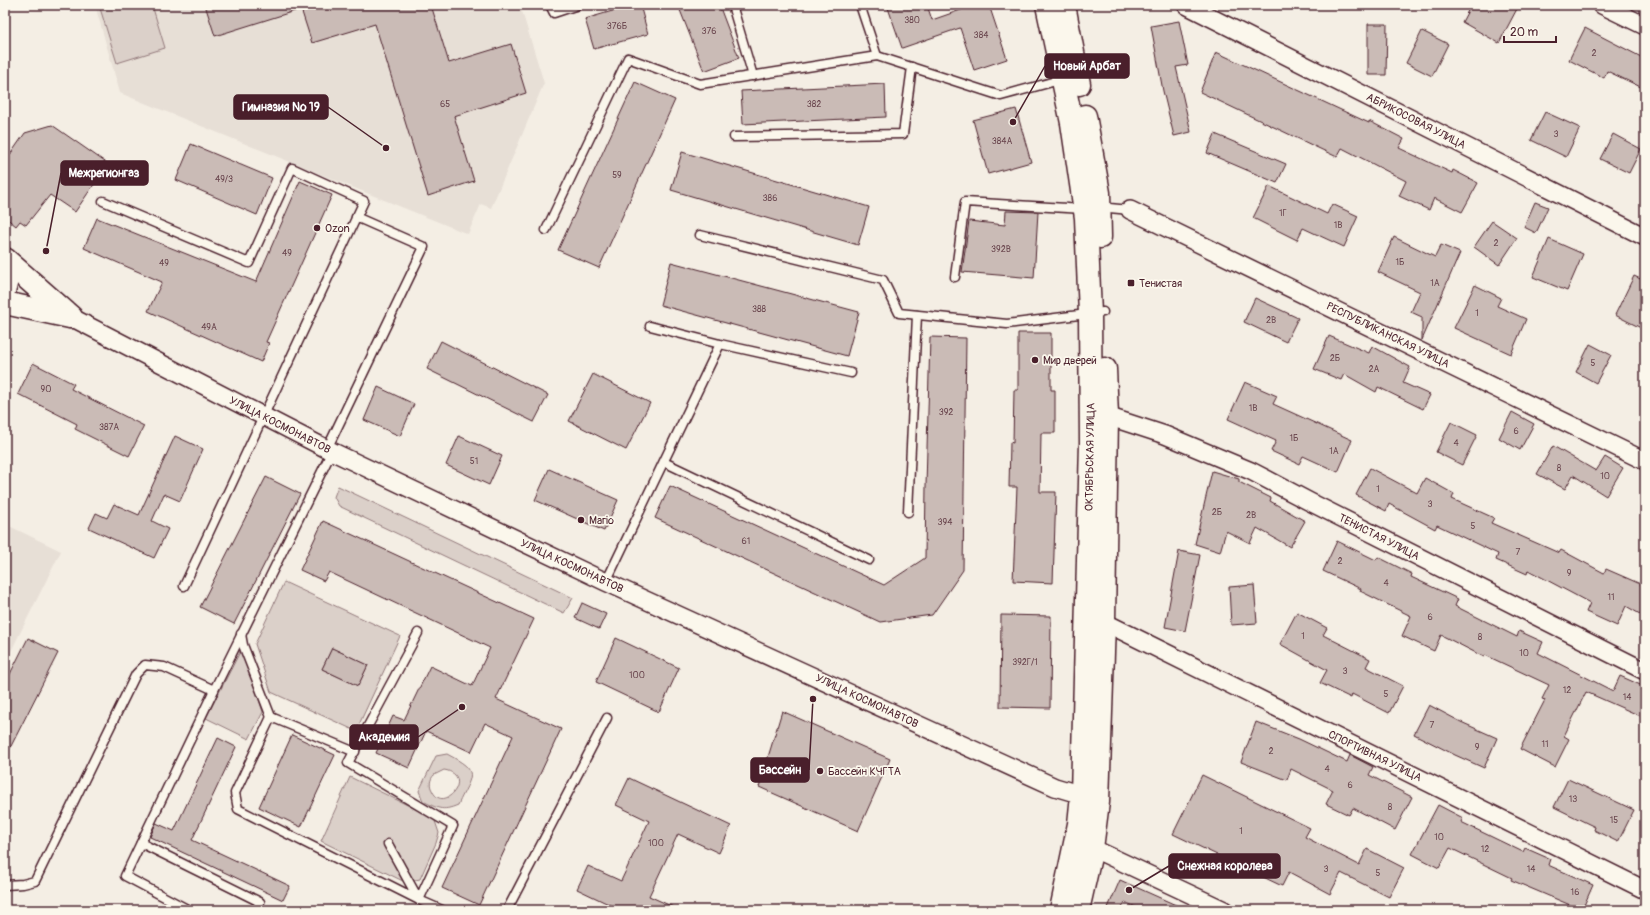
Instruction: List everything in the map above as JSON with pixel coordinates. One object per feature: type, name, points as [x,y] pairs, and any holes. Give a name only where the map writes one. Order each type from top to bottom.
[{"type":"main road","name":"ОКТЯБРЬСКАЯ УЛИЦА","points":[[1054,5],[1070,77],[1100,193],[1092,208],[1096,313],[1107,416],[1104,622],[1098,802],[1092,848],[1078,910]]},
{"type":"main road","name":"УЛИЦА КОСМОНАВТОВ","points":[[5,259],[71,317]]},
{"type":"main road","points":[[5,264],[9,271],[5,288]]},
{"type":"main road","name":"УЛИЦА КОСМОНАВТОВ","points":[[5,303],[71,317]]},
{"type":"main road","name":"ОКТЯБРЬСКАЯ УЛИЦА","points":[[1061,910],[1080,824],[1082,794],[1091,443],[1096,313]]},
{"type":"street","name":"АБРИКОСОВАЯ УЛИЦА","points":[[1186,5],[1645,237]]},
{"type":"street","points":[[1602,5],[1645,26]]},
{"type":"street","name":"РЕСПУБЛИКАНСКАЯ УЛИЦА","points":[[1130,210],[1645,461]]},
{"type":"street","name":"УЛИЦА КОСМОНАВТОВ","points":[[71,317],[329,450],[606,582],[1056,787],[1082,794]]},
{"type":"street","name":"ТЕНИСТАЯ УЛИЦА","points":[[1107,416],[1165,435],[1251,471],[1645,671]]},
{"type":"street","name":"СПОРТИВНАЯ УЛИЦА","points":[[1104,622],[1645,890]]},
{"type":"street","points":[[1092,848],[1224,910]]},
{"type":"lane","points":[[550,5],[554,13],[578,5]]},
{"type":"lane","points":[[732,5],[753,76]]},
{"type":"lane","points":[[860,5],[878,56]]},
{"type":"lane","points":[[546,230],[628,58],[700,84],[878,56],[1001,96],[1070,77]]},
{"type":"lane","points":[[734,137],[903,134],[912,68]]},
{"type":"lane","points":[[103,201],[249,264],[292,168],[364,201],[184,586]]},
{"type":"lane","points":[[955,277],[965,202],[1130,210]]},
{"type":"lane","points":[[189,910],[125,876],[329,450],[424,247],[356,217]]},
{"type":"lane","points":[[700,235],[883,280],[899,314],[1007,324],[1096,313]]},
{"type":"lane","points":[[908,512],[917,315]]},
{"type":"lane","points":[[650,326],[720,344],[851,373]]},
{"type":"lane","points":[[606,582],[720,344]]},
{"type":"lane","points":[[664,462],[869,560]]},
{"type":"lane","points":[[241,634],[243,645],[271,717],[355,752]]},
{"type":"lane","points":[[418,634],[348,763],[452,826],[419,900]]},
{"type":"lane","points":[[5,885],[23,884],[35,881],[136,674],[145,665],[164,667],[214,690]]},
{"type":"lane","points":[[271,717],[235,793],[238,809],[419,900],[442,910]]},
{"type":"lane","points":[[507,910],[607,718]]},
{"type":"lane","points":[[141,843],[260,902],[256,910]]},
{"type":"lane","points":[[388,844],[419,900]]},
{"type":"shaded area","points":[[95,5],[520,5],[544,83],[491,208],[481,204],[468,234],[120,93]]},
{"type":"shaded area","points":[[99,5],[152,5],[165,48],[117,63]]},
{"type":"shaded area","points":[[338,486],[573,598],[564,613],[339,506],[334,497]]},
{"type":"shaded area","points":[[5,524],[61,551],[5,663]]},
{"type":"shaded area","points":[[284,582],[400,636],[356,731],[271,692],[255,644]],"holes":[[[332,648],[368,665],[358,686],[322,669]]]},
{"type":"shaded area","points":[[242,648],[263,712],[249,739],[206,718]]},
{"type":"shaded area","points":[[447,754],[465,765],[469,770],[470,780],[458,805],[444,809],[432,806],[423,801],[419,791],[436,756]],"holes":[[[444,770],[453,773],[457,779],[457,785],[454,792],[443,799],[437,797],[430,786],[432,778],[434,775]]]},
{"type":"shaded area","points":[[350,777],[434,818],[439,833],[420,879],[405,882],[321,841]]},
{"type":"building","points":[[205,5],[431,5],[449,63],[511,44],[526,93],[454,116],[474,181],[428,196],[375,24],[312,43],[301,9],[215,36]]},
{"type":"building","points":[[633,5],[640,5],[648,34],[594,49],[585,19]]},
{"type":"building","points":[[678,5],[719,5],[739,58],[704,71]]},
{"type":"building","points":[[887,5],[927,5],[932,20],[975,5],[989,5],[1007,59],[974,70],[960,28],[902,48]]},
{"type":"building","points":[[1471,5],[1519,5],[1499,43],[1462,22]]},
{"type":"building","points":[[1179,21],[1188,65],[1176,67],[1191,132],[1174,136],[1163,91],[1151,26]]},
{"type":"building","points":[[1368,24],[1387,24],[1386,75],[1368,75]]},
{"type":"building","points":[[1585,28],[1645,59],[1645,89],[1607,71],[1604,78],[1569,60]]},
{"type":"building","points":[[1422,31],[1448,44],[1432,76],[1406,63]]},
{"type":"building","points":[[1216,52],[1369,123],[1369,121],[1404,139],[1399,148],[1452,173],[1453,170],[1478,183],[1462,212],[1434,198],[1429,210],[1399,196],[1406,181],[1342,148],[1337,157],[1200,92]]},
{"type":"building","points":[[635,82],[675,100],[599,268],[558,250]]},
{"type":"building","points":[[885,84],[886,117],[743,124],[741,91]]},
{"type":"building","points":[[1016,109],[1031,162],[988,174],[973,120]]},
{"type":"building","points":[[1545,112],[1580,128],[1566,157],[1531,140]]},
{"type":"building","points":[[52,125],[108,164],[75,212],[50,195],[26,225],[20,221],[16,226],[5,217],[5,162],[25,133]]},
{"type":"building","points":[[1215,134],[1286,164],[1277,183],[1207,153]]},
{"type":"building","points":[[1613,134],[1641,149],[1629,173],[1600,159]]},
{"type":"building","points":[[191,144],[272,178],[257,215],[176,180]]},
{"type":"building","points":[[682,152],[869,207],[858,245],[671,190]]},
{"type":"building","points":[[300,181],[332,195],[266,342],[269,343],[261,362],[148,311],[162,282],[84,248],[97,218],[256,282]]},
{"type":"building","points":[[1269,186],[1327,214],[1332,204],[1358,216],[1344,247],[1303,228],[1297,240],[1253,218]]},
{"type":"building","points":[[1535,202],[1548,207],[1536,233],[1524,227]]},
{"type":"building","points":[[1006,211],[1038,212],[1034,278],[962,272],[969,221],[1005,225]]},
{"type":"building","points":[[1492,221],[1517,238],[1499,265],[1474,247]]},
{"type":"building","points":[[1394,237],[1435,257],[1441,245],[1460,253],[1422,340],[1422,317],[1411,312],[1420,292],[1378,272]]},
{"type":"building","points":[[1549,239],[1583,254],[1567,291],[1533,277]]},
{"type":"building","points":[[671,262],[859,312],[847,356],[660,305]]},
{"type":"building","points":[[1634,276],[1645,281],[1645,330],[1615,315]]},
{"type":"building","points":[[1475,285],[1501,298],[1497,306],[1526,319],[1511,354],[1454,328]]},
{"type":"building","points":[[1255,298],[1298,318],[1286,342],[1244,322]]},
{"type":"building","points":[[1018,333],[1051,333],[1051,390],[1055,390],[1055,433],[1041,433],[1040,492],[1056,492],[1053,583],[1013,581],[1017,487],[1009,487],[1010,442],[1013,443],[1014,390],[1018,390]]},
{"type":"building","points":[[1329,336],[1369,353],[1372,346],[1410,367],[1403,383],[1430,395],[1423,409],[1378,387],[1376,392],[1344,374],[1341,380],[1314,369]]},
{"type":"building","points":[[930,337],[966,338],[963,570],[932,615],[880,622],[655,518],[670,486],[884,585],[925,558]]},
{"type":"building","points":[[441,341],[548,395],[534,422],[427,369]]},
{"type":"building","points":[[1590,344],[1611,355],[1596,383],[1576,372]]},
{"type":"building","points":[[33,363],[74,384],[71,389],[144,426],[129,456],[75,429],[77,424],[18,394]]},
{"type":"building","points":[[593,374],[650,403],[626,450],[569,421]]},
{"type":"building","points":[[1245,382],[1277,396],[1273,404],[1352,440],[1338,472],[1303,456],[1299,464],[1271,451],[1276,441],[1228,419]]},
{"type":"building","points":[[378,387],[414,404],[400,436],[364,420]]},
{"type":"building","points":[[1512,412],[1534,424],[1520,450],[1499,438]]},
{"type":"building","points":[[1451,422],[1477,435],[1462,465],[1436,452]]},
{"type":"building","points":[[175,436],[203,449],[180,501],[164,494],[152,521],[168,529],[154,558],[89,528],[96,513],[107,518],[114,504],[139,515]]},
{"type":"building","points":[[459,436],[502,456],[489,485],[446,465]]},
{"type":"building","points":[[1553,446],[1596,471],[1605,457],[1623,468],[1606,496],[1573,475],[1565,489],[1537,474]]},
{"type":"building","points":[[1370,468],[1417,493],[1425,478],[1454,494],[1452,499],[1494,518],[1491,523],[1559,553],[1561,550],[1604,573],[1606,569],[1645,586],[1645,617],[1626,606],[1617,626],[1586,612],[1590,603],[1528,570],[1527,574],[1496,560],[1498,554],[1437,525],[1435,529],[1389,504],[1386,511],[1356,495]]},
{"type":"building","points":[[549,469],[618,500],[604,531],[535,500]]},
{"type":"building","points":[[1212,471],[1239,479],[1239,482],[1271,498],[1270,501],[1305,521],[1290,547],[1257,528],[1250,543],[1226,531],[1220,552],[1195,544]]},
{"type":"building","points":[[266,477],[300,494],[234,624],[200,607]]},
{"type":"building","points":[[323,521],[534,619],[496,699],[561,729],[479,905],[442,888],[513,736],[485,723],[471,752],[426,731],[409,768],[376,753],[393,716],[404,720],[430,666],[472,686],[490,648],[329,572],[324,581],[300,570]]},
{"type":"building","points":[[1337,541],[1376,560],[1378,557],[1412,574],[1411,577],[1458,599],[1455,606],[1517,637],[1519,631],[1543,642],[1538,653],[1613,691],[1620,676],[1645,687],[1645,718],[1586,692],[1564,736],[1569,739],[1555,767],[1520,749],[1545,700],[1542,699],[1549,685],[1485,655],[1484,657],[1441,635],[1434,651],[1402,636],[1411,616],[1360,591],[1361,589],[1323,571]]},
{"type":"building","points":[[1179,551],[1200,555],[1185,631],[1165,627]]},
{"type":"building","points":[[1254,585],[1257,623],[1231,625],[1229,587]]},
{"type":"building","points":[[582,603],[606,614],[599,629],[575,618]]},
{"type":"building","points":[[1297,612],[1327,628],[1323,635],[1370,659],[1366,667],[1403,686],[1389,713],[1352,694],[1351,698],[1320,683],[1327,670],[1280,644]]},
{"type":"building","points":[[1001,615],[1051,616],[1050,708],[1000,707]]},
{"type":"building","points":[[28,638],[58,653],[5,758],[5,684]]},
{"type":"building","points":[[616,638],[679,668],[659,712],[596,682]]},
{"type":"building","points":[[332,648],[368,665],[358,686],[322,669]]},
{"type":"building","points":[[1429,705],[1461,722],[1497,738],[1484,768],[1414,734]]},
{"type":"building","name":"Бассейн КЧГТА","points":[[782,711],[890,759],[858,831],[759,787]]},
{"type":"building","points":[[1256,722],[1299,739],[1347,762],[1350,755],[1373,767],[1369,775],[1412,797],[1395,830],[1353,808],[1349,815],[1326,804],[1333,790],[1291,769],[1287,780],[1241,762]]},
{"type":"building","points":[[292,735],[335,755],[301,827],[259,807]]},
{"type":"building","points":[[218,738],[236,747],[192,840],[290,886],[283,900],[150,837],[156,823],[174,831]]},
{"type":"building","points":[[1202,775],[1310,828],[1305,837],[1359,865],[1367,849],[1404,868],[1389,897],[1341,873],[1330,894],[1289,872],[1282,886],[1173,834]]},
{"type":"building","points":[[629,778],[731,826],[719,853],[678,834],[649,896],[680,910],[621,910],[577,889],[588,866],[621,881],[649,821],[616,805]]},
{"type":"building","points":[[1568,779],[1634,810],[1618,842],[1594,830],[1595,827],[1554,807]]},
{"type":"building","points":[[1438,805],[1463,818],[1461,822],[1523,852],[1525,848],[1550,859],[1548,865],[1593,885],[1582,910],[1511,880],[1512,878],[1450,848],[1439,868],[1412,854]]},
{"type":"building","points":[[1120,880],[1187,910],[1142,910],[1125,902],[1121,910],[1107,910]]},
{"type":"place","name":"Новый Арбат","points":[[1013,122]]},
{"type":"place","name":"Гимназия № 19","points":[[386,148]]},
{"type":"place","name":"Ozon","points":[[317,228]]},
{"type":"place","name":"Межрегионгаз","points":[[46,251]]},
{"type":"place","name":"Тенистая","points":[[1131,283]]},
{"type":"place","name":"Мир дверей","points":[[1035,360]]},
{"type":"place","name":"Mario","points":[[581,520]]},
{"type":"place","name":"Бассейн","points":[[813,699]]},
{"type":"place","name":"Академия","points":[[462,707]]},
{"type":"place","name":"Бассейн КЧГТА","points":[[820,771]]},
{"type":"place","name":"Снежная королева","points":[[1129,890]]}]
